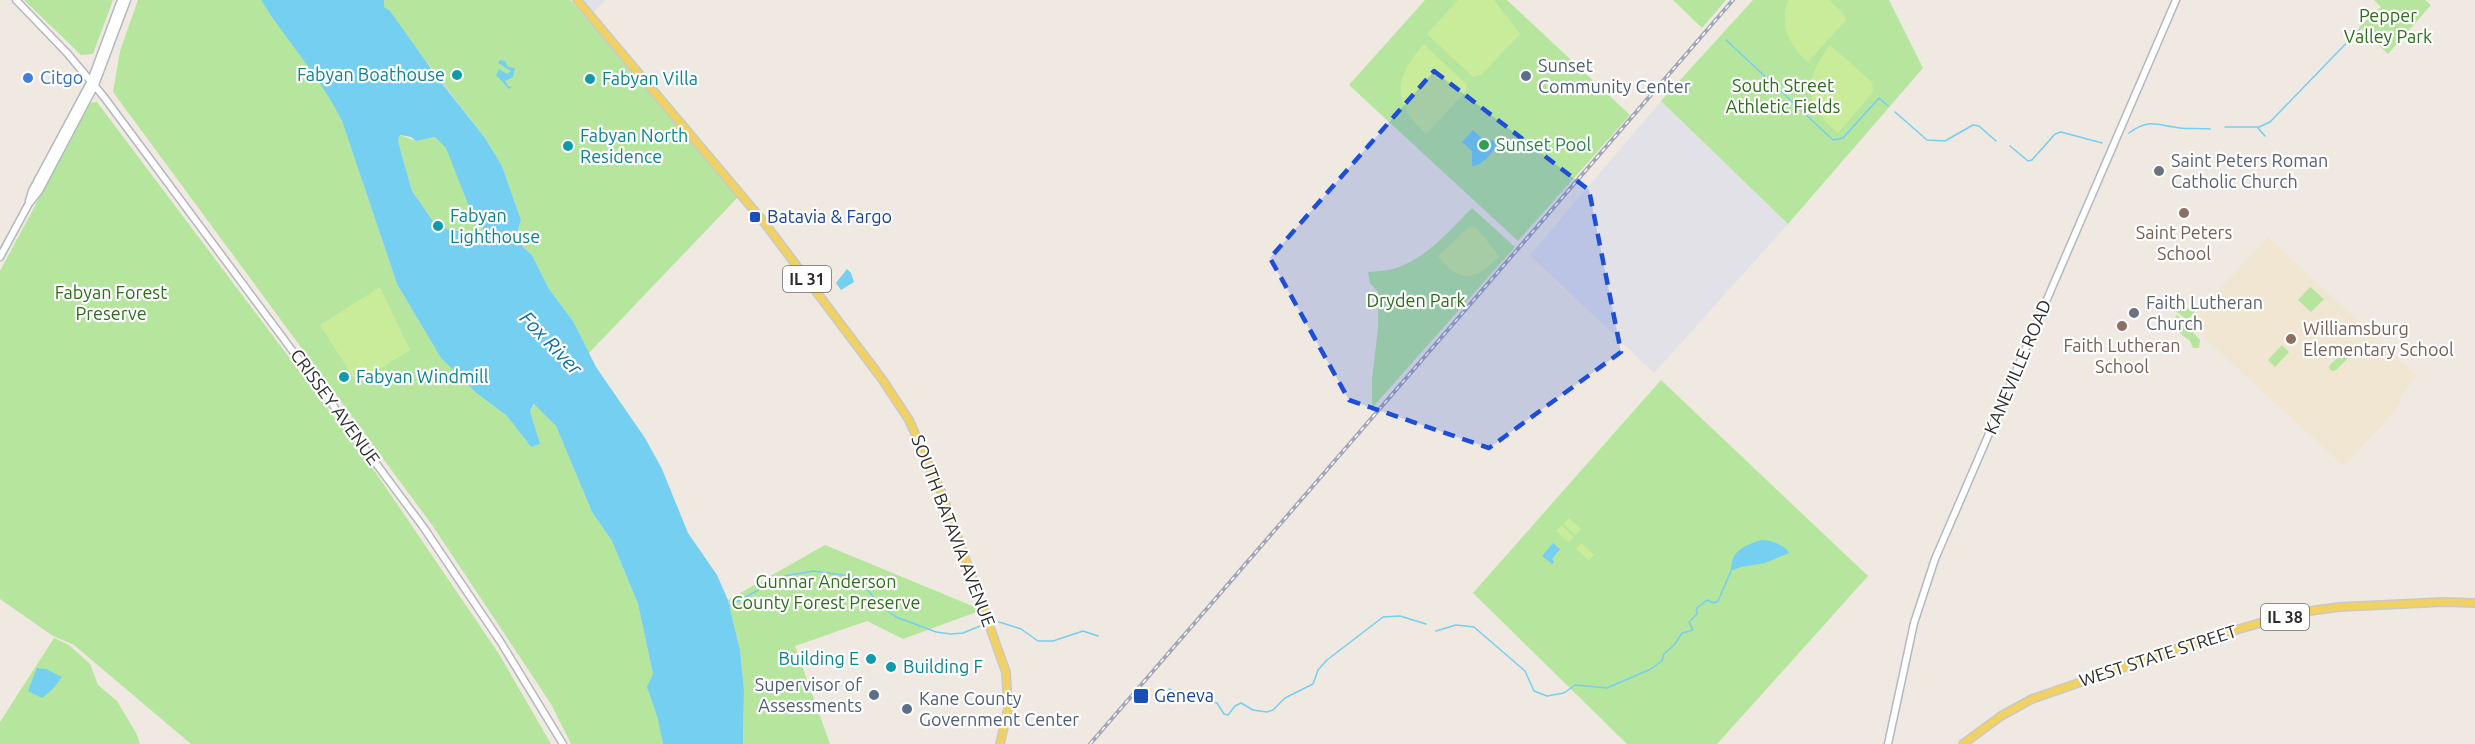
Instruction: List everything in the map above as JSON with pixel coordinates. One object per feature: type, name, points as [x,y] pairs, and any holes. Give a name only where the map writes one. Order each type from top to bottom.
[{"type":"main road","name":"CRISSEY AVENUE","points":[[16,0],[93,83],[424,528],[500,641],[563,744]]},
{"type":"main road","name":"SOUTH BATAVIA AVENUE","points":[[577,0],[763,221],[882,379],[909,420],[942,494],[1006,672],[1008,710],[1000,744]]},
{"type":"main road","name":"KANEVILLE ROAD","points":[[1888,744],[1914,623],[1935,559],[2176,0]]},
{"type":"main road","points":[[0,257],[28,205],[42,170],[93,83],[123,3]]},
{"type":"main road","name":"WEST STATE STREET","points":[[1963,744],[2001,716],[2032,699],[2205,639],[2260,623],[2310,611],[2339,607],[2444,602],[2475,603]]},
{"type":"highlighted area","points":[[1434,71],[1589,190],[1621,352],[1489,448],[1349,400],[1270,258]]},
{"type":"shaded area","points":[[581,0],[605,0],[592,14]]},
{"type":"shaded area","points":[[1661,101],[1788,224],[1654,373],[1530,255]]},
{"type":"shaded area","name":"Williamsburg Elementary School","points":[[2268,237],[2417,376],[2402,395],[2396,410],[2344,466],[2188,323]]},
{"type":"green space","points":[[24,0],[113,0],[93,54],[81,55]]},
{"type":"green space","points":[[138,0],[261,0],[319,79],[342,121],[397,284],[441,358],[475,392],[507,416],[531,447],[539,444],[530,411],[535,404],[556,426],[592,512],[612,541],[638,604],[653,674],[663,744],[571,744],[551,704],[432,525],[113,92],[120,51]]},
{"type":"green space","points":[[384,0],[570,0],[740,195],[588,354],[573,321],[549,289],[532,255],[522,246],[518,230],[521,220],[502,166],[485,138],[384,7]]},
{"type":"green space","points":[[1425,0],[1507,0],[1630,115],[1518,241],[1349,85]]},
{"type":"green space","points":[[1458,0],[1494,0],[1520,34],[1482,74],[1473,77],[1427,34]]},
{"type":"green space","points":[[1673,0],[1726,0],[1702,28]]},
{"type":"green space","name":"South Street Athletic Fields","points":[[1753,0],[1889,0],[1923,68],[1788,224],[1661,101]]},
{"type":"green space","points":[[1788,0],[1829,0],[1845,15],[1846,20],[1808,62],[1795,49],[1787,34],[1785,18]]},
{"type":"green space","name":"Pepper Valley Park","points":[[2374,0],[2425,0],[2431,5],[2388,54],[2359,27],[2381,7]]},
{"type":"green space","points":[[1424,44],[1467,85],[1466,91],[1426,134],[1406,111],[1401,89],[1407,67]]},
{"type":"green space","points":[[1830,45],[1872,82],[1873,92],[1838,133],[1818,112],[1811,91],[1815,69]]},
{"type":"green space","name":"Fabyan Forest Preserve","points":[[97,102],[376,473],[499,654],[551,744],[191,744],[74,645],[53,636],[0,599],[0,271],[87,109],[91,103]]},
{"type":"green space","points":[[400,135],[416,141],[435,137],[446,147],[471,212],[483,227],[482,237],[437,227],[412,191],[398,140]]},
{"type":"green space","name":"Dryden Park","points":[[1472,208],[1515,247],[1372,408],[1372,379],[1378,328],[1378,292],[1370,283],[1368,272],[1393,269],[1418,258]]},
{"type":"green space","points":[[1469,227],[1476,227],[1499,256],[1483,270],[1468,276],[1453,271],[1438,256]]},
{"type":"green space","points":[[380,287],[410,350],[357,383],[320,325]]},
{"type":"green space","points":[[2310,287],[2324,299],[2311,312],[2298,300]]},
{"type":"green space","points":[[2168,299],[2195,312],[2187,320],[2168,305]]},
{"type":"green space","points":[[2177,315],[2200,340],[2199,348],[2193,348],[2190,341],[2175,329],[2176,324],[2172,320]]},
{"type":"green space","points":[[2282,345],[2289,352],[2275,367],[2268,360]]},
{"type":"green space","points":[[2348,347],[2353,347],[2354,352],[2336,370],[2332,371],[2329,368],[2330,365]]},
{"type":"green space","points":[[1661,380],[1868,576],[1717,744],[1627,744],[1473,593]]},
{"type":"green space","points":[[1569,518],[1581,529],[1576,535],[1563,524]]},
{"type":"green space","points":[[1562,525],[1574,537],[1569,543],[1556,531]]},
{"type":"green space","points":[[1581,543],[1594,555],[1589,561],[1576,549]]},
{"type":"green space","name":"Gunnar Anderson County Forest Preserve","points":[[825,545],[982,610],[903,639],[867,621],[795,646],[830,744],[743,744],[744,689],[740,650],[728,600]]},
{"type":"green space","points":[[54,638],[69,645],[90,664],[98,685],[117,701],[140,744],[0,744],[0,722]]},
{"type":"water","name":"Fox River","points":[[261,0],[384,0],[384,7],[390,11],[437,77],[485,138],[502,166],[521,220],[518,230],[522,246],[532,255],[549,289],[573,321],[596,367],[645,438],[662,469],[688,533],[717,575],[728,600],[740,650],[744,689],[743,744],[663,744],[658,719],[647,687],[653,674],[638,604],[612,541],[592,512],[556,426],[534,404],[530,411],[540,444],[531,447],[507,416],[475,392],[441,358],[397,284],[342,121],[314,74]],"holes":[[[400,135],[411,137],[416,141],[435,137],[446,148],[471,212],[483,227],[482,236],[437,227],[412,191],[398,140]]]},
{"type":"water","points":[[500,60],[505,61],[508,67],[515,68],[513,77],[505,81],[508,86],[512,87],[509,89],[496,75],[499,69],[507,74],[511,71],[498,63]]},
{"type":"water","name":"Sunset Pool","points":[[1473,130],[1485,141],[1502,140],[1502,148],[1497,149],[1481,163],[1472,166],[1472,151],[1462,142]]},
{"type":"water","points":[[847,269],[854,282],[841,290],[836,283]]},
{"type":"water","points":[[1761,540],[1778,544],[1789,553],[1765,563],[1731,571],[1736,554],[1744,547]]},
{"type":"water","points":[[1553,543],[1560,549],[1552,559],[1554,562],[1552,564],[1542,556]]},
{"type":"water","points":[[37,668],[46,669],[62,677],[42,698],[28,691]]},
{"type":"waterway","points":[[2225,127],[2259,127],[2270,122],[2360,29]]},
{"type":"waterway","points":[[1726,40],[1833,140],[1843,138],[1879,98],[1888,106]]},
{"type":"waterway","points":[[1895,112],[1927,140],[1945,141],[1973,125],[1979,126],[1996,141]]},
{"type":"waterway","points":[[2129,133],[2149,124],[2210,129]]},
{"type":"waterway","points":[[2258,128],[2265,136]]},
{"type":"waterway","points":[[2010,146],[2028,161],[2032,160],[2055,134],[2061,132],[2102,143]]},
{"type":"waterway","points":[[729,606],[784,576],[814,571],[857,577],[880,605],[896,617],[936,632],[963,633],[980,626]]},
{"type":"waterway","points":[[1436,631],[1456,625],[1474,627],[1525,671],[1534,691],[1547,696],[1564,693],[1575,685],[1607,688],[1651,669],[1662,661],[1664,654],[1675,644],[1682,633],[1693,630],[1689,622],[1697,614],[1697,608],[1707,600],[1714,603],[1718,601],[1731,571]]},
{"type":"waterway","points":[[1169,689],[1217,703],[1224,714],[1228,715],[1235,706],[1241,703],[1253,710],[1267,712],[1273,710],[1285,698],[1313,684],[1318,670],[1327,660],[1383,617],[1400,616],[1426,624]]},
{"type":"waterway","points":[[999,622],[1021,629],[1038,641],[1053,641],[1083,631],[1098,636]]},
{"type":"railway","points":[[1090,744],[1733,0]]},
{"type":"place","name":"Fabyan Boathouse","points":[[457,75]]},
{"type":"place","name":"Sunset Community Center","points":[[1526,76]]},
{"type":"place","name":"Citgo","points":[[28,78]]},
{"type":"place","name":"Fabyan Villa","points":[[590,79]]},
{"type":"place","name":"Sunset Pool","points":[[1484,145]]},
{"type":"place","name":"Fabyan North Residence","points":[[568,146]]},
{"type":"place","name":"Saint Peters Roman Catholic Church","points":[[2159,171]]},
{"type":"place","name":"Saint Peters School","points":[[2184,213]]},
{"type":"place","name":"Batavia & Fargo","points":[[755,217]]},
{"type":"place","name":"Fabyan Lighthouse","points":[[438,226]]},
{"type":"place","name":"Faith Lutheran Church","points":[[2134,313]]},
{"type":"place","name":"Faith Lutheran School","points":[[2122,326]]},
{"type":"place","name":"Williamsburg Elementary School","points":[[2291,339]]},
{"type":"place","name":"Fabyan Windmill","points":[[344,377]]},
{"type":"place","name":"Building E","points":[[871,659]]},
{"type":"place","name":"Building F","points":[[891,667]]},
{"type":"place","name":"Supervisor of Assessments","points":[[874,695]]},
{"type":"place","name":"Geneva","points":[[1141,696]]},
{"type":"place","name":"Kane County Government Center","points":[[907,709]]}]
